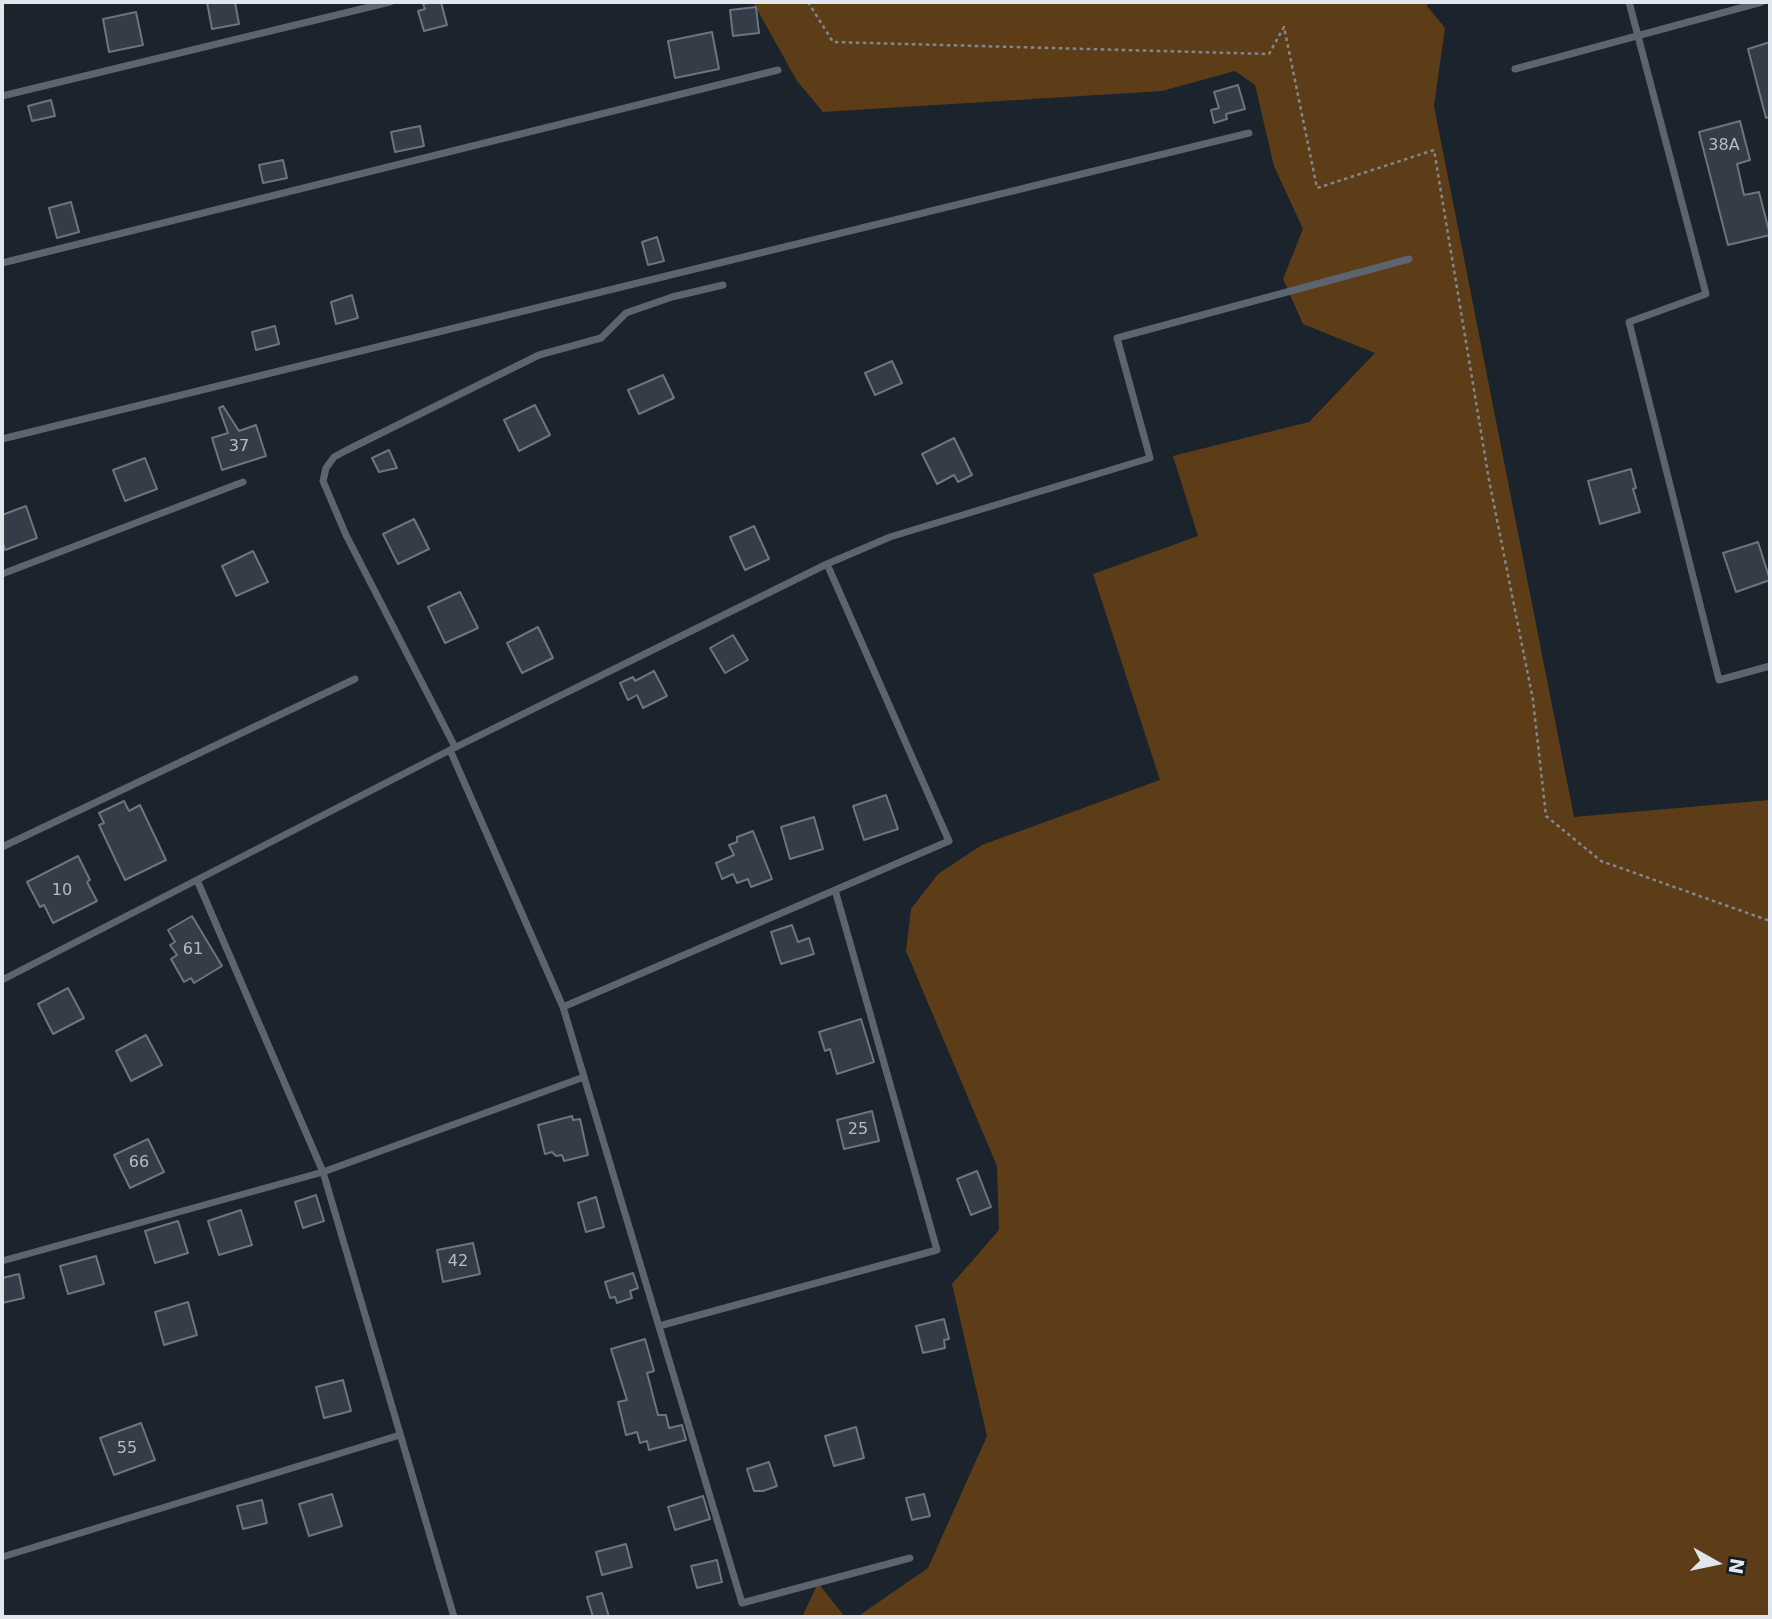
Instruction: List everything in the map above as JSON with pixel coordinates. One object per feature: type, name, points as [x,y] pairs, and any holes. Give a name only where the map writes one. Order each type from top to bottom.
[{"type":"lane","points":[[2,96],[390,2]]},
{"type":"lane","points":[[1629,2],[1706,294],[1629,322],[1719,680],[1770,666]]},
{"type":"lane","points":[[1515,69],[1762,2]]},
{"type":"lane","points":[[2,263],[778,70]]},
{"type":"lane","points":[[2,439],[1248,133]]},
{"type":"lane","points":[[2,980],[453,748],[827,564],[890,537],[1150,458],[1117,338],[1409,259]]},
{"type":"lane","points":[[723,285],[672,297],[626,313],[601,338],[539,355],[334,457],[326,468],[323,481],[346,535],[453,748],[563,1007],[742,1603],[910,1558]]},
{"type":"lane","points":[[2,574],[243,482]]},
{"type":"lane","points":[[563,1007],[949,841],[827,564]]},
{"type":"lane","points":[[2,846],[355,679]]},
{"type":"lane","points":[[197,880],[323,1172],[454,1617]]},
{"type":"lane","points":[[659,1326],[937,1250],[835,890]]},
{"type":"lane","points":[[2,1261],[323,1172],[584,1077]]},
{"type":"lane","points":[[2,1556],[400,1435]]},
{"type":"path","points":[[808,2],[833,41],[1269,54],[1284,27],[1317,188],[1434,150],[1489,480],[1533,700],[1546,816],[1601,861],[1770,921]]},
{"type":"shaded area","points":[[753,2],[1428,2],[1427,6],[1445,28],[1434,106],[1574,817],[1770,800],[1770,1617],[857,1617],[928,1568],[987,1436],[952,1284],[999,1230],[997,1166],[906,951],[911,909],[938,874],[982,845],[1160,780],[1093,574],[1198,536],[1173,456],[1309,422],[1375,353],[1303,324],[1283,279],[1303,229],[1274,166],[1255,85],[1235,71],[1162,91],[823,112],[797,81]]},
{"type":"shaded area","points":[[818,1583],[845,1617],[802,1617]]},
{"type":"building","points":[[207,2],[235,2],[239,24],[212,29]]},
{"type":"building","points":[[441,2],[447,25],[424,31],[418,11],[425,9],[423,4]]},
{"type":"building","points":[[756,7],[759,33],[733,36],[730,10]]},
{"type":"building","points":[[136,12],[143,45],[109,52],[103,19]]},
{"type":"building","points":[[712,32],[719,69],[675,78],[668,41]]},
{"type":"building","points":[[1770,42],[1770,117],[1766,118],[1748,49]]},
{"type":"building","points":[[1238,85],[1245,109],[1226,114],[1227,119],[1214,123],[1211,110],[1219,108],[1214,92]]},
{"type":"building","points":[[51,100],[55,116],[32,121],[28,106]]},
{"type":"building","points":[[1740,121],[1750,160],[1737,164],[1744,195],[1759,192],[1770,235],[1728,245],[1699,132]]},
{"type":"building","points":[[420,126],[424,146],[395,152],[391,132]]},
{"type":"building","points":[[283,160],[287,178],[263,183],[259,165]]},
{"type":"building","points":[[71,202],[79,232],[57,238],[49,208]]},
{"type":"building","points":[[657,237],[664,261],[648,265],[642,242]]},
{"type":"building","points":[[352,295],[358,318],[336,324],[331,302]]},
{"type":"building","points":[[275,326],[279,344],[256,350],[252,332]]},
{"type":"building","points":[[892,361],[902,383],[875,395],[865,373]]},
{"type":"building","points":[[663,375],[674,398],[639,414],[628,390]]},
{"type":"building","points":[[535,405],[550,435],[519,451],[504,420]]},
{"type":"building","points":[[223,406],[239,431],[256,425],[266,456],[222,470],[212,438],[228,433],[219,408]]},
{"type":"building","points":[[954,438],[972,475],[958,482],[954,475],[937,484],[922,454]]},
{"type":"building","points":[[389,450],[397,468],[379,472],[372,458]]},
{"type":"building","points":[[145,458],[157,489],[125,501],[113,470]]},
{"type":"building","points":[[1631,469],[1636,488],[1633,489],[1640,512],[1600,524],[1588,481]]},
{"type":"building","points":[[26,506],[37,538],[5,550],[2,541],[2,515]]},
{"type":"building","points":[[414,519],[429,549],[398,564],[383,534]]},
{"type":"building","points":[[754,526],[769,559],[745,570],[730,537]]},
{"type":"building","points":[[1758,542],[1770,580],[1736,592],[1723,553]]},
{"type":"building","points":[[253,551],[268,582],[236,596],[222,566]]},
{"type":"building","points":[[460,592],[478,628],[445,643],[428,607]]},
{"type":"building","points":[[538,627],[553,658],[522,673],[507,643]]},
{"type":"building","points":[[733,635],[748,660],[725,673],[710,648]]},
{"type":"building","points":[[654,671],[667,696],[643,708],[637,695],[628,700],[620,683],[633,677],[635,681]]},
{"type":"building","points":[[886,795],[898,829],[864,840],[853,806]]},
{"type":"building","points":[[124,801],[129,811],[140,805],[166,860],[125,880],[99,825],[104,823],[99,813]]},
{"type":"building","points":[[814,817],[823,849],[790,859],[781,827]]},
{"type":"building","points":[[753,831],[772,879],[751,887],[748,879],[737,883],[733,874],[722,879],[716,863],[734,855],[729,845],[737,842],[737,837]]},
{"type":"building","points":[[78,856],[97,901],[53,923],[44,905],[40,907],[27,882]]},
{"type":"building","points":[[192,916],[222,966],[194,983],[191,978],[184,982],[171,959],[177,955],[170,945],[175,942],[168,930]]},
{"type":"building","points":[[792,925],[798,942],[809,938],[814,954],[781,964],[771,932]]},
{"type":"building","points":[[68,988],[84,1018],[53,1034],[38,1004]]},
{"type":"building","points":[[861,1019],[874,1062],[837,1074],[830,1049],[825,1051],[819,1032]]},
{"type":"building","points":[[146,1035],[162,1065],[131,1081],[116,1051]]},
{"type":"building","points":[[872,1111],[879,1141],[844,1149],[837,1120]]},
{"type":"building","points":[[572,1116],[573,1120],[580,1119],[588,1155],[564,1161],[562,1155],[556,1156],[552,1152],[545,1154],[538,1125]]},
{"type":"building","points":[[148,1139],[164,1172],[130,1188],[114,1155]]},
{"type":"building","points":[[977,1171],[991,1207],[971,1215],[957,1179]]},
{"type":"building","points":[[316,1195],[324,1221],[303,1228],[295,1202]]},
{"type":"building","points":[[596,1197],[604,1227],[586,1232],[578,1203]]},
{"type":"building","points":[[241,1210],[252,1245],[219,1255],[208,1221]]},
{"type":"building","points":[[178,1221],[188,1253],[155,1263],[145,1231]]},
{"type":"building","points":[[473,1243],[480,1274],[443,1282],[437,1250]]},
{"type":"building","points":[[96,1256],[104,1284],[68,1294],[60,1266]]},
{"type":"building","points":[[633,1273],[638,1288],[630,1291],[632,1298],[617,1303],[615,1297],[610,1298],[605,1282]]},
{"type":"building","points":[[19,1274],[24,1298],[2,1303],[2,1278]]},
{"type":"building","points":[[188,1302],[197,1335],[164,1345],[155,1312]]},
{"type":"building","points":[[944,1319],[949,1339],[944,1340],[945,1348],[923,1353],[916,1326]]},
{"type":"building","points":[[645,1339],[654,1371],[647,1373],[658,1415],[666,1415],[669,1428],[682,1425],[686,1440],[649,1450],[647,1441],[640,1443],[637,1432],[626,1435],[618,1402],[627,1400],[611,1349]]},
{"type":"building","points":[[343,1380],[351,1411],[324,1418],[316,1387]]},
{"type":"building","points":[[141,1423],[155,1460],[114,1475],[100,1438]]},
{"type":"building","points":[[856,1427],[864,1458],[834,1466],[825,1436]]},
{"type":"building","points":[[769,1462],[777,1486],[754,1491],[747,1469]]},
{"type":"building","points":[[332,1494],[342,1526],[309,1536],[299,1504]]},
{"type":"building","points":[[924,1494],[930,1516],[912,1520],[906,1498]]},
{"type":"building","points":[[703,1496],[710,1519],[675,1530],[668,1507]]},
{"type":"building","points":[[262,1500],[267,1523],[243,1529],[237,1506]]},
{"type":"building","points":[[626,1544],[632,1567],[602,1575],[596,1552]]},
{"type":"building","points":[[717,1560],[722,1582],[697,1588],[691,1566]]},
{"type":"building","points":[[602,1593],[609,1617],[593,1617],[587,1597]]}]
